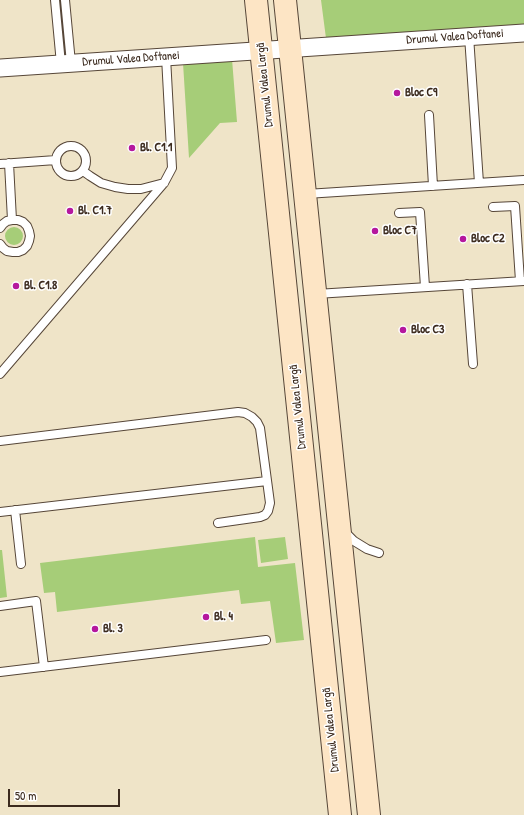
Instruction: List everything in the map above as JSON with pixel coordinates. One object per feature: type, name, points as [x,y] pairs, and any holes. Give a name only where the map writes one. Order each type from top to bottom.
[{"type":"main road","name":"Drumul Valea Largă","points":[[256,0],[340,815]]},
{"type":"main road","points":[[285,0],[369,815]]},
{"type":"main road","points":[[312,544],[340,534]]},
{"type":"main road","points":[[315,576],[344,573]]},
{"type":"street","name":"Drumul Valea Doftanei","points":[[0,68],[524,33]]},
{"type":"lane","points":[[55,0],[66,63]]},
{"type":"lane","points":[[65,0],[66,63]]},
{"type":"lane","points":[[469,36],[479,183]]},
{"type":"lane","points":[[0,374],[164,183],[172,168],[166,57]]},
{"type":"lane","points":[[429,115],[434,186]]},
{"type":"lane","points":[[67,147],[77,147],[81,150],[86,157],[83,171],[75,176],[66,175],[57,165],[56,160],[60,152],[67,147]]},
{"type":"lane","points":[[0,164],[56,160]]},
{"type":"lane","points":[[9,163],[12,220]]},
{"type":"lane","points":[[83,171],[101,183],[115,187],[141,189],[164,183]]},
{"type":"lane","points":[[305,194],[524,180]]},
{"type":"lane","points":[[315,294],[522,281],[515,206],[493,207]]},
{"type":"lane","points":[[399,213],[420,212],[425,287]]},
{"type":"lane","points":[[0,228],[7,221],[18,220],[23,222],[30,230],[29,241],[23,250],[18,252],[7,251],[0,244]]},
{"type":"lane","points":[[467,284],[473,364]]},
{"type":"lane","points":[[0,442],[238,412],[245,413],[252,417],[260,428],[270,503],[268,511],[260,518],[218,523]]},
{"type":"lane","points":[[0,512],[267,481]]},
{"type":"lane","points":[[15,510],[21,564]]},
{"type":"lane","points":[[340,534],[367,549],[380,554]]},
{"type":"lane","points":[[0,606],[36,601],[44,667]]},
{"type":"lane","points":[[0,672],[266,640]]},
{"type":"green space","points":[[321,0],[524,0],[524,36],[327,46]]},
{"type":"green space","points":[[232,59],[237,122],[220,123],[189,158],[183,63]]},
{"type":"green space","points":[[10,227],[18,227],[23,232],[21,243],[18,245],[10,245],[5,240],[5,232]]},
{"type":"green space","points":[[255,537],[258,567],[295,563],[304,640],[276,643],[270,601],[241,604],[239,590],[57,612],[55,592],[44,593],[40,563]]},
{"type":"green space","points":[[285,537],[288,559],[261,563],[258,540]]},
{"type":"green space","points":[[0,550],[2,550],[7,597],[0,598]]},
{"type":"place","name":"Bloc C9","points":[[397,93]]},
{"type":"place","name":"Bl. C1.1","points":[[132,148]]},
{"type":"place","name":"Bl. C1.7","points":[[70,211]]},
{"type":"place","name":"Bloc C7","points":[[375,231]]},
{"type":"place","name":"Bloc C2","points":[[463,239]]},
{"type":"place","name":"Bl. C1.8","points":[[16,286]]},
{"type":"place","name":"Bloc C3","points":[[403,330]]},
{"type":"place","name":"Bl. 4","points":[[206,617]]},
{"type":"place","name":"Bl. 3","points":[[95,629]]}]
